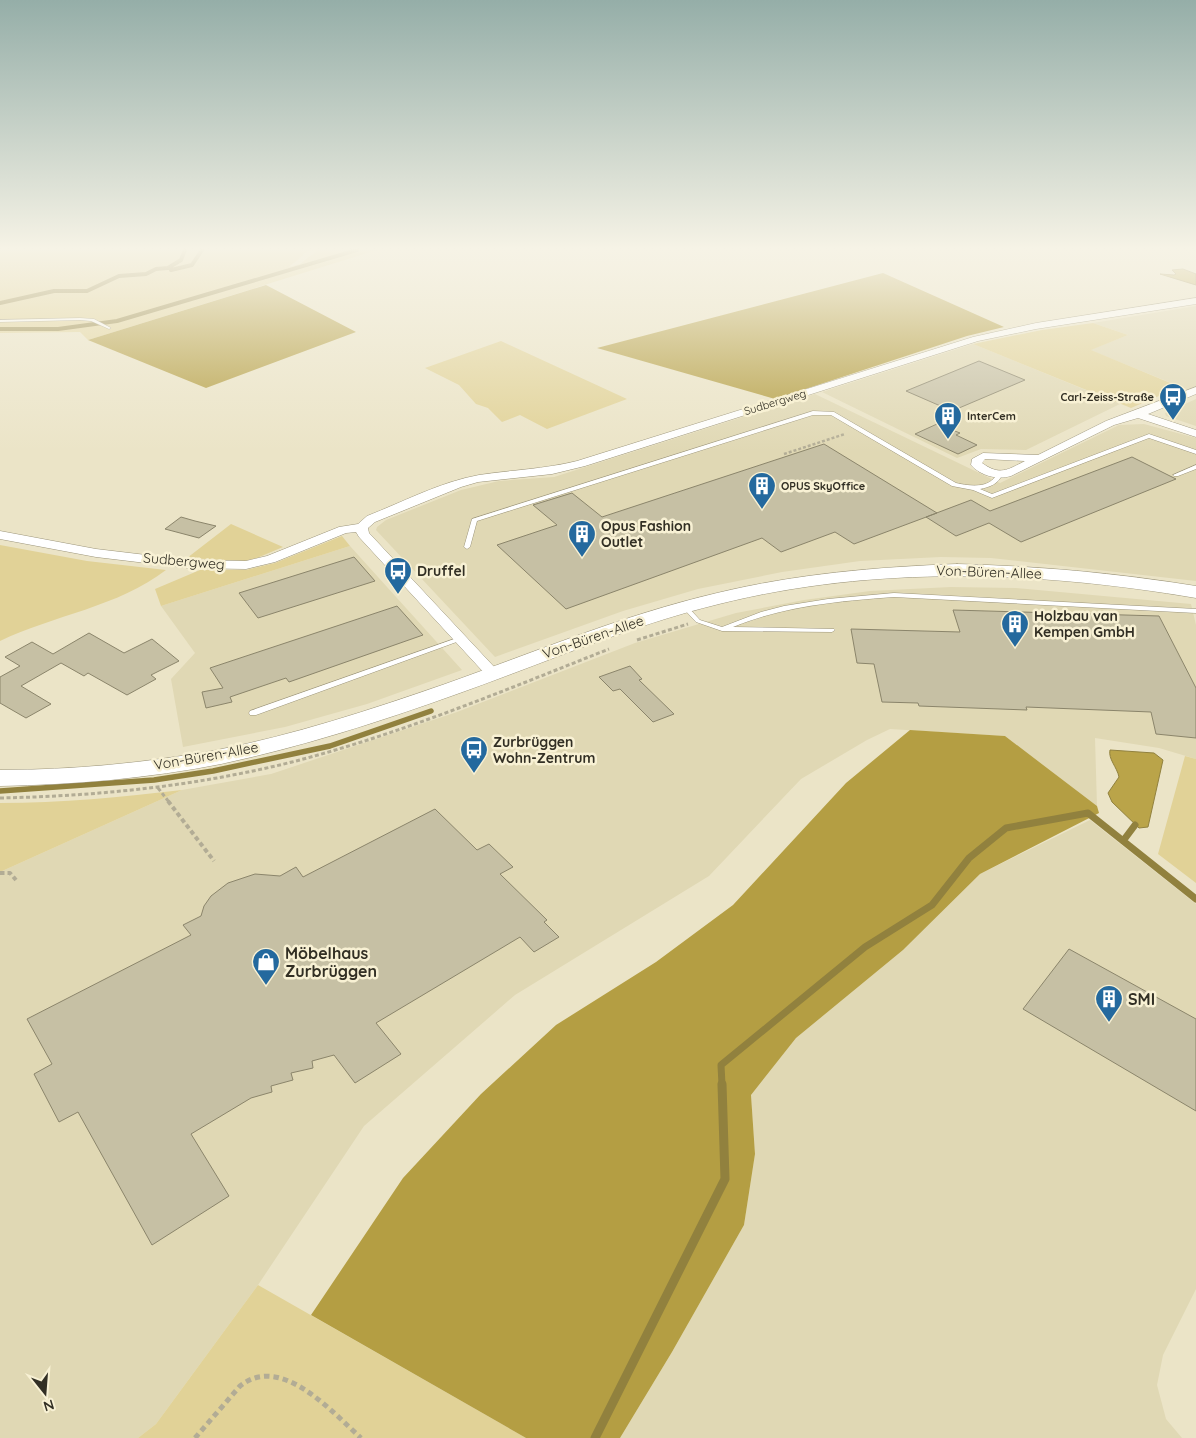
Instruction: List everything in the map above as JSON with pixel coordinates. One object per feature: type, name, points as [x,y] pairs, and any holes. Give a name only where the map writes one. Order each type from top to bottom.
[{"type":"street","name":"Sudbergweg","points":[[0,535],[96,553],[188,564],[246,565],[271,559],[343,530],[362,527],[371,519],[458,484],[478,479],[552,470],[581,464],[976,339],[1036,326],[1093,317]]},
{"type":"street","points":[[1040,458],[983,456],[976,461],[977,465],[987,472],[999,475],[1007,474],[1040,458],[1110,423],[1138,414],[1196,390]]},
{"type":"street","points":[[1138,414],[1196,434]]},
{"type":"street","points":[[362,527],[363,534],[492,673]]},
{"type":"street","name":"Von-Büren-Allee","points":[[0,778],[69,775],[175,764],[290,740],[371,716],[606,630],[685,607],[792,583],[862,574],[946,570],[1076,576],[1196,592]]},
{"type":"lane","points":[[0,321],[61,318],[95,322],[107,327]]},
{"type":"lane","points":[[466,547],[474,520],[813,413],[832,413],[954,485],[974,488],[992,496],[1149,436],[1196,452]]},
{"type":"lane","points":[[1176,475],[1196,468]]},
{"type":"lane","points":[[974,488],[992,483],[997,480],[999,475]]},
{"type":"lane","points":[[722,629],[746,618],[788,608],[849,598],[894,595],[1196,610]]},
{"type":"lane","points":[[685,607],[698,621],[722,629],[832,630]]},
{"type":"lane","points":[[253,713],[460,639]]},
{"type":"path","points":[[784,454],[860,429]]},
{"type":"path","points":[[631,642],[698,621]]},
{"type":"path","points":[[0,798],[37,798],[158,788],[213,779],[332,751],[471,704],[613,648]]},
{"type":"path","points":[[158,788],[214,861]]},
{"type":"path","points":[[0,873],[10,873],[16,880]]},
{"type":"path","points":[[195,1438],[221,1406],[246,1381],[266,1375],[280,1376],[297,1383],[361,1438]]},
{"type":"shaded area","points":[[0,317],[162,317],[88,340],[80,332],[0,333]]},
{"type":"shaded area","points":[[162,317],[327,317],[356,332],[206,388],[88,340]]},
{"type":"shaded area","points":[[715,317],[982,317],[1004,327],[967,336],[775,399],[597,348]]},
{"type":"shaded area","points":[[1129,317],[1196,317],[1196,393],[1090,350],[1128,335],[1093,323]]},
{"type":"shaded area","points":[[1093,323],[1128,335],[1091,350],[1180,387],[1131,408],[973,344],[1042,330]]},
{"type":"shaded area","points":[[501,341],[627,399],[547,429],[520,415],[502,422],[488,408],[476,404],[459,385],[425,368]]},
{"type":"shaded area","points":[[973,344],[1120,404],[1026,450],[981,449],[957,458],[822,392]]},
{"type":"shaded area","points":[[815,394],[1000,483],[1119,425],[1144,424],[1196,438],[1196,581],[991,558],[941,557],[860,561],[782,572],[698,589],[623,611],[495,657],[376,530],[386,520],[461,490],[499,481],[554,477]]},
{"type":"shaded area","points":[[1196,399],[1196,426],[1166,416],[1165,413]]},
{"type":"shaded area","points":[[231,524],[283,547],[257,558],[244,561],[187,558]]},
{"type":"shaded area","points":[[342,536],[350,546],[161,606],[155,589],[200,570],[246,570],[275,563]]},
{"type":"shaded area","points":[[0,545],[87,561],[166,570],[147,583],[107,602],[0,641]]},
{"type":"shaded area","points":[[350,546],[462,670],[367,704],[285,727],[183,747],[171,679],[195,653],[161,606]]},
{"type":"shaded area","points":[[951,587],[1016,588],[1191,604],[1196,625],[1196,759],[1159,748],[1095,738],[1097,806],[1005,736],[890,729],[867,740],[801,779],[709,876],[515,995],[364,1126],[258,1285],[156,1424],[138,1438],[0,1438],[0,872],[182,790],[271,774],[457,712],[635,643],[736,613],[804,600],[870,591]]},
{"type":"shaded area","points":[[910,730],[1005,736],[1097,806],[1099,813],[980,874],[903,950],[796,1038],[751,1095],[755,1154],[744,1225],[672,1352],[620,1438],[526,1438],[311,1315],[403,1178],[481,1094],[556,1025],[656,962],[733,905],[846,783]]},
{"type":"shaded area","points":[[1110,750],[1154,753],[1163,760],[1148,827],[1139,828],[1112,802],[1108,793],[1119,777],[1110,757]]},
{"type":"shaded area","points":[[1185,756],[1196,759],[1196,883],[1158,854]]},
{"type":"shaded area","points":[[182,790],[0,872],[0,803],[91,799]]},
{"type":"shaded area","points":[[1090,820],[1196,904],[1196,1289],[1163,1355],[1157,1385],[1166,1419],[1182,1438],[620,1438],[672,1352],[744,1225],[755,1154],[751,1095],[796,1038],[903,950],[980,874]]},
{"type":"shaded area","points":[[258,1285],[526,1438],[138,1438],[156,1424]]},
{"type":"building","points":[[979,361],[1025,380],[952,411],[906,391]]},
{"type":"building","name":"InterCem","points":[[937,424],[960,433],[956,435],[977,445],[958,454],[915,434]]},
{"type":"building","points":[[824,444],[937,513],[854,544],[835,532],[781,552],[762,538],[566,609],[497,545],[557,525],[533,505],[572,493],[602,517]]},
{"type":"building","points":[[1132,457],[1176,479],[1021,542],[989,523],[956,536],[926,517],[971,500],[990,511]]},
{"type":"building","points":[[181,517],[216,526],[199,538],[165,529]]},
{"type":"building","points":[[354,557],[375,581],[258,618],[239,593]]},
{"type":"building","points":[[397,606],[423,635],[289,682],[286,678],[230,697],[232,702],[206,708],[202,692],[223,688],[210,668]]},
{"type":"building","points":[[953,610],[1159,616],[1196,688],[1196,738],[1156,734],[1151,712],[1026,707],[1027,710],[919,706],[918,703],[882,702],[874,664],[857,663],[851,629],[960,632]]},
{"type":"building","points":[[89,633],[124,653],[152,639],[179,661],[151,675],[156,679],[127,695],[88,673],[84,676],[61,663],[21,686],[51,704],[26,718],[0,703],[0,677],[20,666],[5,657],[32,642],[53,654]]},
{"type":"building","points":[[630,666],[642,679],[639,680],[674,714],[653,722],[620,689],[613,691],[599,677]]},
{"type":"building","name":"Möbelhaus Zurbrüggen","points":[[435,809],[477,850],[489,844],[513,867],[500,874],[547,920],[544,922],[559,937],[534,952],[520,937],[376,1023],[401,1054],[355,1083],[334,1055],[312,1061],[313,1068],[291,1073],[293,1080],[271,1086],[272,1092],[251,1098],[191,1134],[229,1196],[152,1245],[78,1112],[59,1122],[34,1074],[52,1064],[27,1019],[191,935],[183,925],[201,916],[204,906],[211,896],[228,883],[255,874],[280,876],[296,867],[303,877]]},
{"type":"building","name":"SMI","points":[[1069,949],[1196,1019],[1196,1111],[1023,1009]]},
{"type":"waterway","points":[[0,329],[58,329],[117,321],[130,317]]},
{"type":"waterway","points":[[0,791],[154,780],[213,771],[330,746],[431,711]]},
{"type":"waterway","points":[[722,1085],[721,1065],[865,947],[932,905],[969,858],[1006,828],[1088,813],[1123,841]]},
{"type":"waterway","points":[[1123,841],[1135,825]]},
{"type":"waterway","points":[[1123,841],[1196,899]]},
{"type":"waterway","points":[[595,1438],[725,1179],[722,1084]]},
{"type":"place","name":"Carl-Zeiss-Straße","points":[[1173,421]]},
{"type":"place","name":"InterCem","points":[[948,440]]},
{"type":"place","name":"OPUS SkyOffice","points":[[762,510]]},
{"type":"place","name":"Opus Fashion Outlet","points":[[582,558]]},
{"type":"place","name":"Druffel","points":[[398,595]]},
{"type":"place","name":"Holzbau van Kempen GmbH","points":[[1015,648]]},
{"type":"place","name":"Zurbrüggen Wohn-Zentrum","points":[[474,774]]},
{"type":"place","name":"Möbelhaus Zurbrüggen","points":[[266,986]]},
{"type":"place","name":"SMI","points":[[1109,1023]]}]
